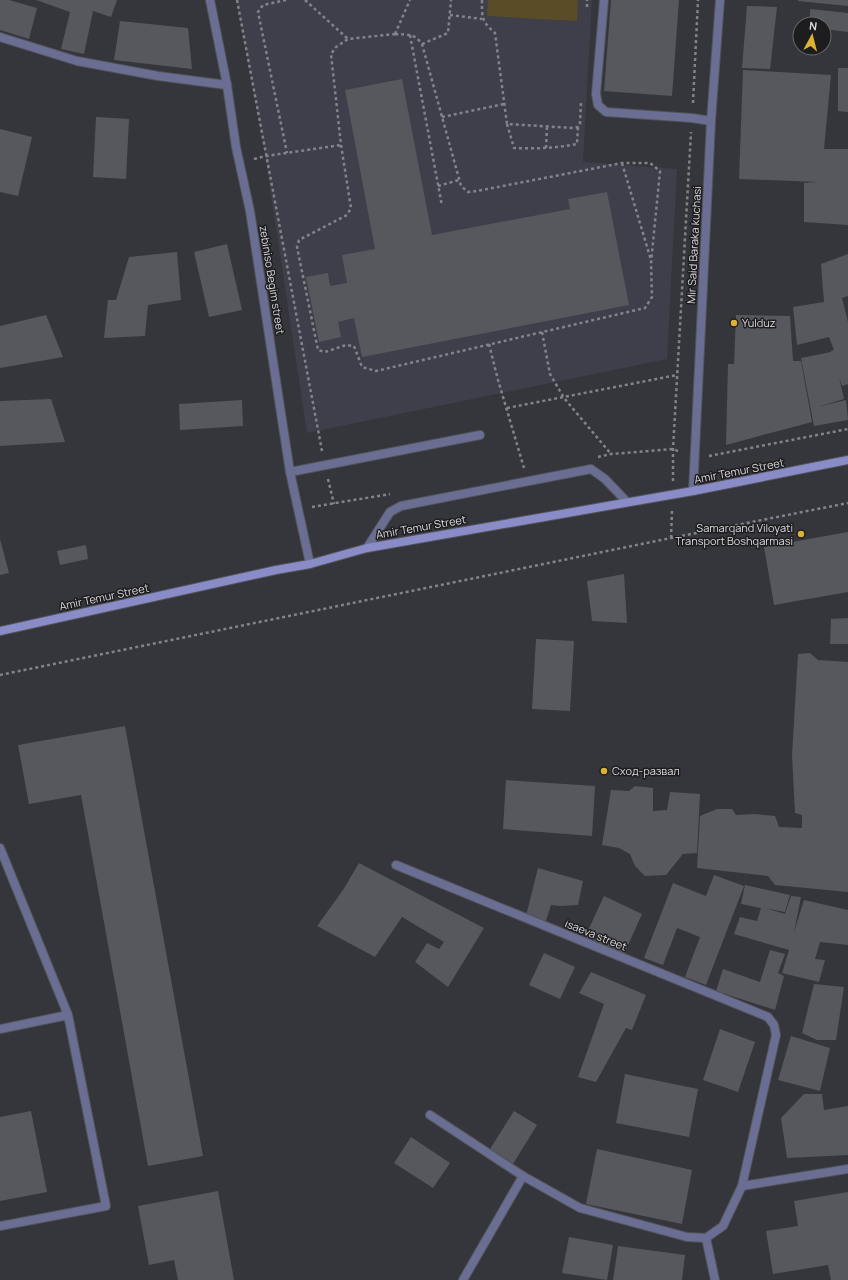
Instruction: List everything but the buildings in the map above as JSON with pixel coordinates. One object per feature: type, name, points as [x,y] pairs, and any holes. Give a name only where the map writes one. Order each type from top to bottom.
[{"type":"main road","name":"Amir Temur Street","points":[[0,631],[276,570],[310,564],[367,548],[693,491],[848,460]]},
{"type":"street","name":"zebiniso Begim street","points":[[210,0],[250,211],[290,472],[310,564]]},
{"type":"street","points":[[604,0],[596,94],[598,105],[606,112],[692,118],[711,121]]},
{"type":"street","name":"Mir Said Baraka kuchasi","points":[[693,491],[711,121],[720,0]]},
{"type":"street","points":[[0,38],[77,60],[158,76],[227,85]]},
{"type":"street","points":[[290,472],[480,435]]},
{"type":"street","points":[[367,548],[390,512],[401,506],[591,469],[605,479],[627,502]]},
{"type":"street","points":[[0,848],[68,1015],[106,1206],[0,1226]]},
{"type":"street","points":[[396,865],[768,1017],[774,1025],[776,1035],[742,1186],[723,1226],[706,1238],[687,1238],[580,1208],[522,1176],[430,1115]]},
{"type":"street","points":[[0,1029],[68,1015]]},
{"type":"street","points":[[742,1186],[848,1169]]},
{"type":"street","points":[[463,1280],[522,1176]]},
{"type":"street","points":[[706,1238],[715,1280]]},
{"type":"path","points":[[237,0],[325,465],[334,504]]},
{"type":"path","points":[[286,0],[263,5],[258,12],[287,153]]},
{"type":"path","points":[[305,0],[348,39]]},
{"type":"path","points":[[395,34],[410,0]]},
{"type":"path","points":[[422,44],[448,33],[451,0]]},
{"type":"path","points":[[482,0],[482,19],[495,33],[507,124],[514,148],[546,148],[577,144],[582,101]]},
{"type":"path","points":[[587,0],[587,8]]},
{"type":"path","points":[[670,538],[673,494],[673,449],[698,0]]},
{"type":"path","points":[[450,15],[482,19]]},
{"type":"path","points":[[395,34],[417,37],[422,44],[459,180],[461,186],[468,192],[622,163],[650,163],[660,171],[651,262],[652,297],[645,308],[376,371],[362,366],[354,346],[346,345],[325,352],[318,350],[297,247],[299,240],[347,215],[351,208],[341,145],[331,54],[336,47],[348,39],[395,34]]},
{"type":"path","points":[[410,35],[442,206]]},
{"type":"path","points":[[442,117],[504,104]]},
{"type":"path","points":[[507,124],[573,128],[578,127]]},
{"type":"path","points":[[546,148],[547,126]]},
{"type":"path","points":[[240,163],[266,156],[341,145]]},
{"type":"path","points":[[622,163],[651,262]]},
{"type":"path","points":[[438,186],[459,180]]},
{"type":"path","points":[[542,332],[550,374],[564,398],[611,454]]},
{"type":"path","points":[[489,344],[498,380],[525,470]]},
{"type":"path","points":[[507,408],[678,376]]},
{"type":"path","points":[[0,675],[848,503]]},
{"type":"shaded area","points":[[236,0],[592,0],[583,162],[677,169],[667,359],[307,433],[264,148]]},
{"type":"shaded area","points":[[488,0],[578,0],[577,21],[487,16]]},
{"type":"place","name":"Yulduz","points":[[734,323]]},
{"type":"place","name":"Samarqand Viloyati Transport Boshqarmasi","points":[[801,534]]},
{"type":"place","name":"Сход-развал","points":[[604,771]]}]
